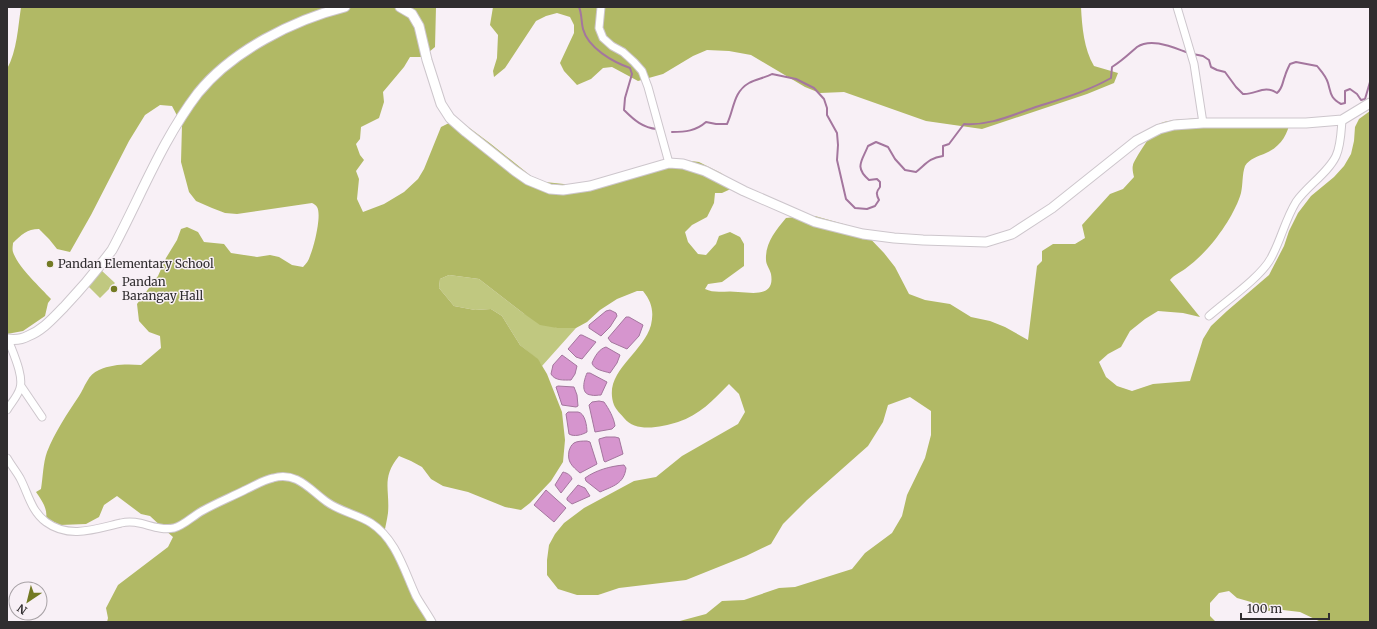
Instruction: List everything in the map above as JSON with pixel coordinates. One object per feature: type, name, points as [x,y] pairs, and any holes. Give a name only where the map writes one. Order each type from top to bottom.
[{"type":"street","points":[[42,417],[21,386],[20,375],[7,339],[27,337],[47,324],[102,264],[117,240],[162,151],[183,115],[210,80],[240,55],[254,46],[299,22],[345,7]]},
{"type":"street","points":[[400,7],[412,14],[419,26],[441,104],[445,112],[466,132],[528,180],[550,189],[573,189],[596,185],[669,163],[705,171],[744,191],[815,222],[863,234],[916,240],[986,242],[1012,234],[1052,208],[1143,136],[1159,129],[1174,125],[1203,123],[1306,123],[1342,120],[1370,103]]},
{"type":"street","points":[[601,7],[599,28],[603,38],[612,46],[623,52],[642,72],[648,87],[669,163]]},
{"type":"street","points":[[1177,7],[1194,64],[1203,123]]},
{"type":"street","points":[[1208,316],[1249,282],[1271,258],[1286,221],[1296,202],[1304,191],[1335,159],[1339,148],[1342,120]]},
{"type":"street","points":[[7,410],[21,386]]},
{"type":"street","points":[[7,458],[20,479],[28,499],[39,516],[55,528],[69,532],[95,529],[124,522],[138,522],[154,528],[176,528],[204,510],[268,479],[282,476],[300,480],[329,504],[339,510],[364,519],[378,528],[403,564],[416,595],[432,622]]},
{"type":"green space","points":[[21,7],[436,7],[435,47],[423,57],[410,57],[404,67],[383,92],[384,102],[379,118],[361,127],[360,139],[356,144],[360,155],[364,160],[356,171],[359,179],[357,199],[363,212],[384,204],[404,192],[418,179],[424,169],[441,127],[459,120],[531,176],[545,182],[573,185],[589,184],[676,159],[699,162],[721,173],[735,183],[735,187],[722,193],[715,193],[714,203],[707,217],[692,225],[685,232],[688,242],[698,254],[706,255],[716,244],[719,236],[730,232],[740,237],[744,244],[744,266],[722,282],[708,284],[705,289],[713,291],[750,293],[757,293],[767,290],[770,287],[771,274],[766,262],[766,254],[769,242],[775,232],[786,218],[815,216],[861,229],[895,267],[909,294],[925,300],[950,304],[971,317],[990,321],[1005,327],[1028,340],[1037,266],[1042,261],[1042,251],[1053,244],[1075,244],[1085,238],[1082,225],[1110,194],[1123,189],[1134,177],[1134,162],[1159,124],[1183,119],[1202,118],[1290,120],[1287,131],[1279,144],[1252,160],[1245,166],[1243,172],[1242,190],[1239,200],[1232,215],[1218,236],[1197,259],[1170,280],[1200,317],[1183,313],[1158,311],[1130,331],[1121,347],[1108,354],[1099,362],[1106,377],[1117,386],[1132,391],[1153,384],[1190,381],[1203,339],[1211,326],[1269,275],[1284,246],[1289,231],[1298,213],[1311,196],[1334,177],[1344,166],[1351,154],[1355,127],[1359,119],[1370,111],[1370,622],[1321,622],[1300,612],[1283,610],[1266,611],[1251,602],[1237,598],[1229,591],[1219,593],[1210,603],[1210,616],[1216,622],[676,622],[706,614],[722,601],[744,600],[779,588],[795,587],[852,569],[865,553],[892,533],[902,516],[907,495],[925,458],[931,435],[931,411],[910,397],[888,405],[883,422],[868,446],[807,500],[783,524],[771,544],[746,556],[686,580],[619,588],[598,595],[577,595],[558,589],[547,575],[547,560],[549,545],[555,534],[564,523],[584,508],[634,481],[656,477],[682,456],[738,424],[745,412],[739,394],[729,384],[700,411],[686,419],[657,427],[649,428],[635,426],[629,423],[616,409],[612,393],[618,373],[647,335],[651,325],[652,307],[643,291],[637,291],[617,299],[600,310],[587,322],[576,328],[557,328],[540,325],[479,279],[449,275],[440,279],[439,288],[454,306],[475,310],[491,309],[502,316],[520,345],[538,359],[547,374],[562,412],[565,440],[563,462],[551,481],[530,503],[521,510],[505,507],[468,492],[443,486],[431,479],[422,467],[399,456],[393,464],[388,477],[388,513],[384,535],[391,545],[408,587],[429,622],[107,622],[108,618],[106,608],[118,585],[168,547],[173,537],[150,516],[141,514],[117,496],[104,505],[99,517],[86,524],[60,525],[46,518],[45,508],[36,492],[41,489],[47,452],[54,437],[92,374],[104,368],[114,366],[141,365],[161,348],[160,336],[149,332],[139,321],[137,304],[158,276],[166,258],[177,240],[181,229],[187,227],[198,232],[204,242],[224,244],[231,253],[257,257],[270,255],[279,257],[292,265],[303,267],[309,259],[317,231],[319,217],[317,206],[312,203],[237,214],[225,213],[196,201],[189,192],[181,162],[182,125],[172,106],[160,105],[145,115],[129,141],[70,252],[57,249],[39,229],[28,231],[13,243],[13,252],[20,264],[51,299],[48,303],[45,316],[23,331],[7,334],[7,69],[15,47]]},
{"type":"green space","points":[[493,7],[1081,7],[1086,45],[1094,66],[1118,73],[1114,83],[1087,94],[982,129],[926,121],[844,92],[820,93],[805,87],[751,55],[729,51],[707,50],[693,56],[663,74],[638,81],[612,67],[603,68],[591,79],[577,85],[564,71],[560,63],[574,33],[574,25],[570,17],[557,13],[536,21],[505,68],[494,77],[493,71],[497,58],[498,35],[490,25]]},
{"type":"green space","points":[[101,270],[115,283],[100,298],[87,285]]},
{"type":"green space","points":[[449,275],[479,279],[523,313],[557,328],[576,328],[542,366],[537,359],[520,345],[502,316],[491,309],[475,310],[454,306],[439,288],[440,279]]},
{"type":"shaded area","points":[[610,310],[616,313],[617,316],[610,327],[601,336],[589,328],[589,325],[606,311]]},
{"type":"shaded area","points":[[626,317],[629,317],[643,325],[639,336],[627,349],[611,342],[608,338]]},
{"type":"shaded area","points":[[580,335],[596,342],[582,359],[576,357],[568,349]]},
{"type":"shaded area","points":[[606,347],[620,355],[617,363],[610,373],[597,369],[592,363],[601,349]]},
{"type":"shaded area","points":[[562,355],[577,366],[575,374],[571,380],[557,379],[551,374],[553,365]]},
{"type":"shaded area","points":[[587,373],[590,373],[607,382],[601,395],[592,395],[585,392],[584,383]]},
{"type":"shaded area","points":[[556,387],[574,387],[577,395],[578,406],[562,405]]},
{"type":"shaded area","points":[[592,402],[604,402],[606,405],[615,426],[612,429],[595,432],[589,405]]},
{"type":"shaded area","points":[[568,412],[578,412],[584,417],[587,432],[578,435],[569,434],[566,414]]},
{"type":"shaded area","points":[[606,437],[619,438],[623,454],[605,462],[599,439]]},
{"type":"shaded area","points":[[578,441],[590,442],[597,464],[580,473],[571,464],[569,451],[574,443]]},
{"type":"shaded area","points":[[624,465],[626,468],[623,478],[617,484],[600,492],[586,481],[585,478],[589,475],[609,467]]},
{"type":"shaded area","points":[[563,472],[569,474],[572,479],[561,493],[555,485]]},
{"type":"shaded area","points":[[578,485],[585,488],[590,496],[572,504],[567,500],[567,498]]},
{"type":"shaded area","points":[[546,490],[566,508],[554,522],[534,505]]},
{"type":"waterway","points":[[579,7],[583,29],[590,42],[609,58],[630,68],[632,74],[625,98],[624,110],[639,123],[647,127],[657,129]]},
{"type":"waterway","points":[[672,132],[690,130],[706,122],[727,124],[737,96],[749,83],[772,74],[796,79],[814,88],[824,99],[827,108],[827,115],[837,133],[837,160],[846,199],[855,208],[867,209],[875,206],[879,200],[877,193],[880,187],[880,182],[877,179],[869,180],[864,175],[861,164],[868,146],[876,142],[888,147],[895,159],[905,170],[916,172],[931,160],[943,156],[943,146],[949,144],[964,124],[984,123],[1002,119],[1094,87],[1111,78],[1112,67],[1143,44],[1163,44],[1189,53]]},
{"type":"waterway","points":[[1193,54],[1203,56],[1209,60],[1211,67],[1225,72],[1243,94],[1264,90],[1272,90],[1277,93],[1290,64],[1296,62],[1317,66],[1326,78],[1333,97],[1341,104],[1345,103],[1345,91],[1350,89],[1357,94],[1361,100],[1365,99],[1370,82]]},
{"type":"place","name":"Pandan Elementary School","points":[[50,264]]},
{"type":"place","name":"Pandan Barangay Hall","points":[[114,289]]}]
